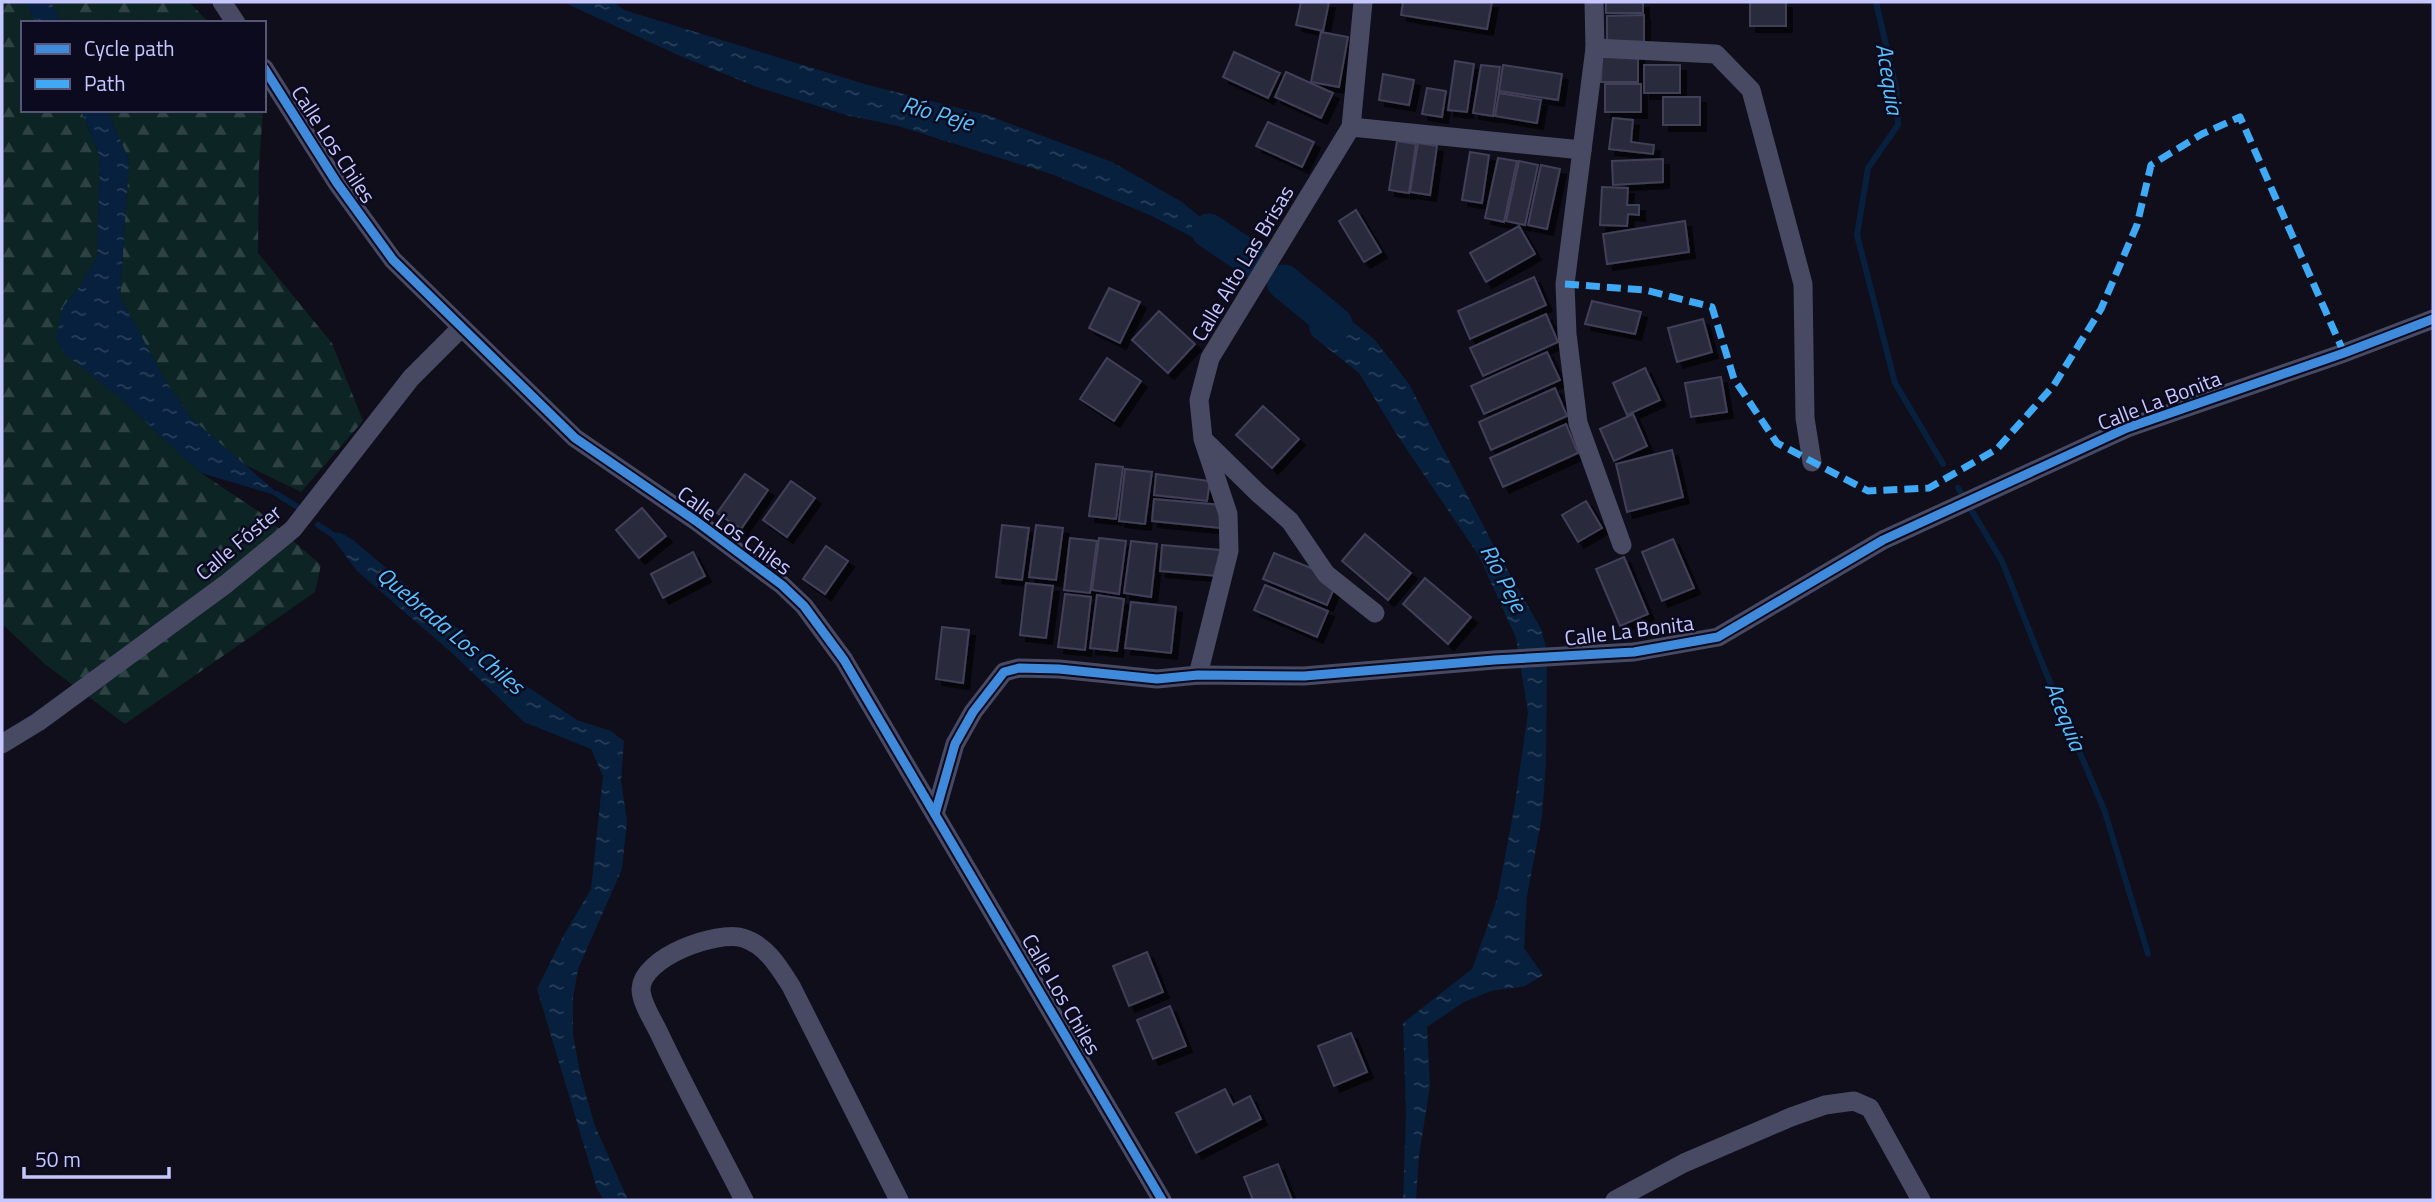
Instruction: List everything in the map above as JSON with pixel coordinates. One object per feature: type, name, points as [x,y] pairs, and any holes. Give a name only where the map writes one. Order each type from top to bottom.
[{"type":"street","points":[[222,2],[235,21]]},
{"type":"street","name":"Calle Alto Las Brisas","points":[[1198,675],[1229,551],[1228,514],[1203,439],[1199,401],[1210,358],[1351,128],[1363,2]]},
{"type":"street","points":[[1594,2],[1595,48],[1565,284],[1567,334],[1578,423],[1622,545]]},
{"type":"street","points":[[1595,48],[1716,54],[1751,90],[1803,284],[1805,418],[1812,463]]},
{"type":"street","name":"Calle Los Chiles","points":[[266,71],[337,183],[393,260],[461,328],[575,438],[758,565],[804,606],[844,660],[1162,1200]]},
{"type":"street","points":[[1351,128],[1582,150]]},
{"type":"street","name":"Calle La Bonita","points":[[935,814],[955,744],[973,712],[1004,672],[1019,668],[1059,669],[1157,679],[1198,675],[1304,676],[1494,660],[1634,652],[1718,637],[1883,540],[2127,428],[2344,353],[2433,319]]},
{"type":"street","name":"Calle Fóster","points":[[2,744],[38,722],[226,584],[293,529],[411,378],[461,328]]},
{"type":"street","points":[[1203,439],[1290,521],[1326,574],[1375,613]]},
{"type":"street","points":[[744,1200],[671,1058],[641,989],[645,975],[663,958],[725,936],[743,938],[762,948],[777,964],[791,986],[899,1200]]},
{"type":"street","points":[[1615,1200],[1684,1163],[1791,1117],[1825,1105],[1854,1101],[1870,1108],[1921,1200]]},
{"type":"green space","points":[[2,2],[26,2],[35,21],[21,21],[21,112],[82,112],[100,157],[97,257],[81,285],[63,307],[120,398],[201,473],[261,513],[321,565],[315,592],[125,724],[46,665],[2,624]]},
{"type":"green space","points":[[51,2],[189,2],[207,21],[61,21]]},
{"type":"green space","points":[[108,112],[263,112],[258,253],[332,343],[363,421],[301,492],[245,465],[191,418],[165,380],[120,297],[129,160]]},
{"type":"water","points":[[26,2],[51,2],[61,21],[35,21]]},
{"type":"water","points":[[563,2],[613,2],[624,10],[868,85],[987,115],[1112,162],[1182,202],[1248,257],[1211,247],[1152,216],[1054,175],[898,126],[846,115],[754,86],[678,55]]},
{"type":"water","points":[[82,112],[108,112],[129,160],[120,297],[165,380],[191,418],[282,497],[201,473],[120,398],[65,354],[56,339],[63,307],[81,285],[97,257],[100,157]]},
{"type":"water","points":[[1317,293],[1375,340],[1409,384],[1541,629],[1547,651],[1546,763],[1542,817],[1527,896],[1524,948],[1543,975],[1525,986],[1491,991],[1464,1002],[1427,1027],[1430,1086],[1419,1156],[1416,1200],[1403,1200],[1406,1113],[1403,1023],[1472,969],[1497,899],[1528,713],[1516,638],[1479,556],[1397,435],[1359,373],[1311,335],[1301,294]]},
{"type":"water","points":[[328,532],[341,533],[353,540],[522,683],[577,720],[611,731],[624,741],[621,781],[627,821],[622,869],[578,969],[573,998],[573,1034],[580,1073],[595,1126],[628,1200],[604,1200],[597,1189],[537,989],[591,889],[603,776],[591,749],[524,722],[452,653],[357,571]]},
{"type":"building","points":[[1301,2],[1329,2],[1323,31],[1296,25]]},
{"type":"building","points":[[1403,2],[1492,2],[1487,29],[1401,15]]},
{"type":"building","points":[[1606,2],[1643,2],[1643,13],[1606,13]]},
{"type":"building","points":[[1750,2],[1786,2],[1786,26],[1750,26]]},
{"type":"building","points":[[1644,15],[1644,43],[1607,44],[1607,16]]},
{"type":"building","points":[[1321,32],[1348,37],[1339,87],[1311,82]]},
{"type":"building","points":[[1234,52],[1280,73],[1268,98],[1223,77]]},
{"type":"building","points":[[1602,54],[1638,54],[1638,82],[1601,82]]},
{"type":"building","points":[[1455,61],[1474,64],[1467,112],[1448,110]]},
{"type":"building","points":[[1481,65],[1500,67],[1493,116],[1473,113]]},
{"type":"building","points":[[1503,65],[1562,74],[1558,100],[1499,91]]},
{"type":"building","points":[[1644,65],[1680,65],[1680,93],[1644,93]]},
{"type":"building","points":[[1286,72],[1333,93],[1321,118],[1275,97]]},
{"type":"building","points":[[1383,74],[1414,80],[1409,105],[1379,100]]},
{"type":"building","points":[[1605,84],[1641,84],[1641,112],[1605,112]]},
{"type":"building","points":[[1427,88],[1446,91],[1442,117],[1422,114]]},
{"type":"building","points":[[1499,93],[1541,100],[1537,123],[1495,116]]},
{"type":"building","points":[[1663,97],[1700,97],[1700,125],[1663,125]]},
{"type":"building","points":[[1613,118],[1633,120],[1631,142],[1654,145],[1653,154],[1609,149]]},
{"type":"building","points":[[1268,122],[1314,142],[1302,167],[1256,146]]},
{"type":"building","points":[[1397,141],[1416,144],[1409,193],[1389,190]]},
{"type":"building","points":[[1418,143],[1437,146],[1430,195],[1410,192]]},
{"type":"building","points":[[1470,152],[1489,155],[1482,203],[1462,200]]},
{"type":"building","points":[[1498,158],[1517,161],[1504,222],[1485,218]]},
{"type":"building","points":[[1663,159],[1663,182],[1613,185],[1612,161]]},
{"type":"building","points":[[1519,161],[1538,165],[1525,225],[1506,221]]},
{"type":"building","points":[[1541,165],[1560,169],[1547,229],[1528,225]]},
{"type":"building","points":[[1602,187],[1628,188],[1627,205],[1639,205],[1639,215],[1628,214],[1627,226],[1600,225]]},
{"type":"building","points":[[1356,210],[1381,252],[1364,262],[1339,221]]},
{"type":"building","points":[[1685,221],[1689,252],[1607,264],[1603,234]]},
{"type":"building","points":[[1519,226],[1535,254],[1486,282],[1470,253]]},
{"type":"building","points":[[1534,277],[1546,305],[1470,339],[1458,311]]},
{"type":"building","points":[[1109,288],[1140,302],[1120,343],[1089,328]]},
{"type":"building","points":[[1592,301],[1641,312],[1635,334],[1585,324]]},
{"type":"building","points":[[1159,311],[1195,344],[1168,373],[1132,340]]},
{"type":"building","points":[[1546,314],[1558,342],[1483,376],[1470,348]]},
{"type":"building","points":[[1703,319],[1712,352],[1677,362],[1668,328]]},
{"type":"building","points":[[1547,352],[1560,380],[1484,414],[1471,386]]},
{"type":"building","points":[[1107,358],[1141,381],[1114,421],[1080,399]]},
{"type":"building","points":[[1645,368],[1660,400],[1627,415],[1613,383]]},
{"type":"building","points":[[1721,377],[1727,412],[1691,417],[1685,383]]},
{"type":"building","points":[[1555,388],[1567,416],[1491,450],[1479,422]]},
{"type":"building","points":[[1263,406],[1299,439],[1272,468],[1236,435]]},
{"type":"building","points":[[1633,414],[1647,446],[1614,461],[1600,429]]},
{"type":"building","points":[[1566,424],[1578,453],[1503,487],[1490,458]]},
{"type":"building","points":[[1672,450],[1683,497],[1627,512],[1616,464]]},
{"type":"building","points":[[1096,464],[1123,467],[1116,519],[1089,516]]},
{"type":"building","points":[[1125,469],[1152,472],[1145,524],[1119,521]]},
{"type":"building","points":[[745,474],[768,490],[741,529],[717,513]]},
{"type":"building","points":[[1156,474],[1210,481],[1207,501],[1154,495]]},
{"type":"building","points":[[791,481],[815,498],[787,537],[763,520]]},
{"type":"building","points":[[1154,499],[1222,505],[1220,528],[1152,521]]},
{"type":"building","points":[[1586,501],[1602,528],[1578,542],[1562,515]]},
{"type":"building","points":[[642,508],[666,536],[639,558],[616,530]]},
{"type":"building","points":[[1002,525],[1029,528],[1022,580],[996,577]]},
{"type":"building","points":[[1036,525],[1063,528],[1056,580],[1029,577]]},
{"type":"building","points":[[1365,534],[1411,573],[1388,600],[1342,561]]},
{"type":"building","points":[[1070,538],[1097,541],[1090,593],[1064,590]]},
{"type":"building","points":[[1099,538],[1126,541],[1119,594],[1092,590]]},
{"type":"building","points":[[1673,539],[1694,588],[1662,601],[1642,552]]},
{"type":"building","points":[[1131,541],[1157,544],[1151,597],[1124,593]]},
{"type":"building","points":[[1162,545],[1221,550],[1218,576],[1160,571]]},
{"type":"building","points":[[826,546],[848,561],[825,594],[803,579]]},
{"type":"building","points":[[693,552],[705,576],[663,598],[651,574]]},
{"type":"building","points":[[1274,553],[1338,579],[1327,605],[1263,579]]},
{"type":"building","points":[[1624,557],[1648,614],[1620,626],[1596,569]]},
{"type":"building","points":[[1425,578],[1471,617],[1448,644],[1403,604]]},
{"type":"building","points":[[1026,583],[1053,586],[1046,638],[1020,635]]},
{"type":"building","points":[[1265,585],[1328,611],[1317,637],[1254,610]]},
{"type":"building","points":[[1065,594],[1091,597],[1085,650],[1058,647]]},
{"type":"building","points":[[1097,595],[1124,599],[1117,651],[1090,648]]},
{"type":"building","points":[[1131,602],[1176,607],[1171,653],[1125,648]]},
{"type":"building","points":[[942,627],[969,630],[963,683],[936,679]]},
{"type":"building","points":[[1147,952],[1163,992],[1129,1006],[1113,966]]},
{"type":"building","points":[[1170,1006],[1186,1046],[1153,1059],[1137,1020]]},
{"type":"building","points":[[1351,1033],[1367,1072],[1334,1086],[1318,1046]]},
{"type":"building","points":[[1225,1089],[1233,1105],[1250,1096],[1261,1119],[1196,1153],[1176,1113]]},
{"type":"building","points":[[1278,1164],[1292,1200],[1253,1200],[1244,1177]]},
{"type":"waterway","name":"Acequia","points":[[1876,2],[1896,88],[1898,125],[1868,168],[1857,235],[1895,383],[1943,464]]},
{"type":"waterway","name":"Río Peje","points":[[1209,231],[1258,264]]},
{"type":"waterway","name":"Río Peje","points":[[1284,282],[1335,324]]},
{"type":"waterway","name":"Acequia","points":[[1958,488],[2002,561],[2105,812],[2148,954]]},
{"type":"waterway","name":"Quebrada Los Chiles","points":[[277,494],[296,506]]},
{"type":"waterway","name":"Quebrada Los Chiles","points":[[318,525],[335,536]]},
{"type":"marked path","points":[[1565,284],[1645,290],[1712,307],[1734,379],[1777,443],[1868,491],[1929,488],[1997,449],[2054,385],[2101,309],[2137,225],[2151,165],[2202,134],[2240,117],[2344,353]]},
{"type":"cycle path","points":[[266,71],[337,183],[393,260],[575,438],[696,521],[782,585],[804,606],[844,660],[1162,1200]]},
{"type":"cycle path","points":[[935,814],[955,744],[973,712],[1004,672],[1019,668],[1059,669],[1157,679],[1198,675],[1304,676],[1494,660],[1634,652],[1718,637],[1883,540],[2127,428],[2344,353],[2433,319]]}]
